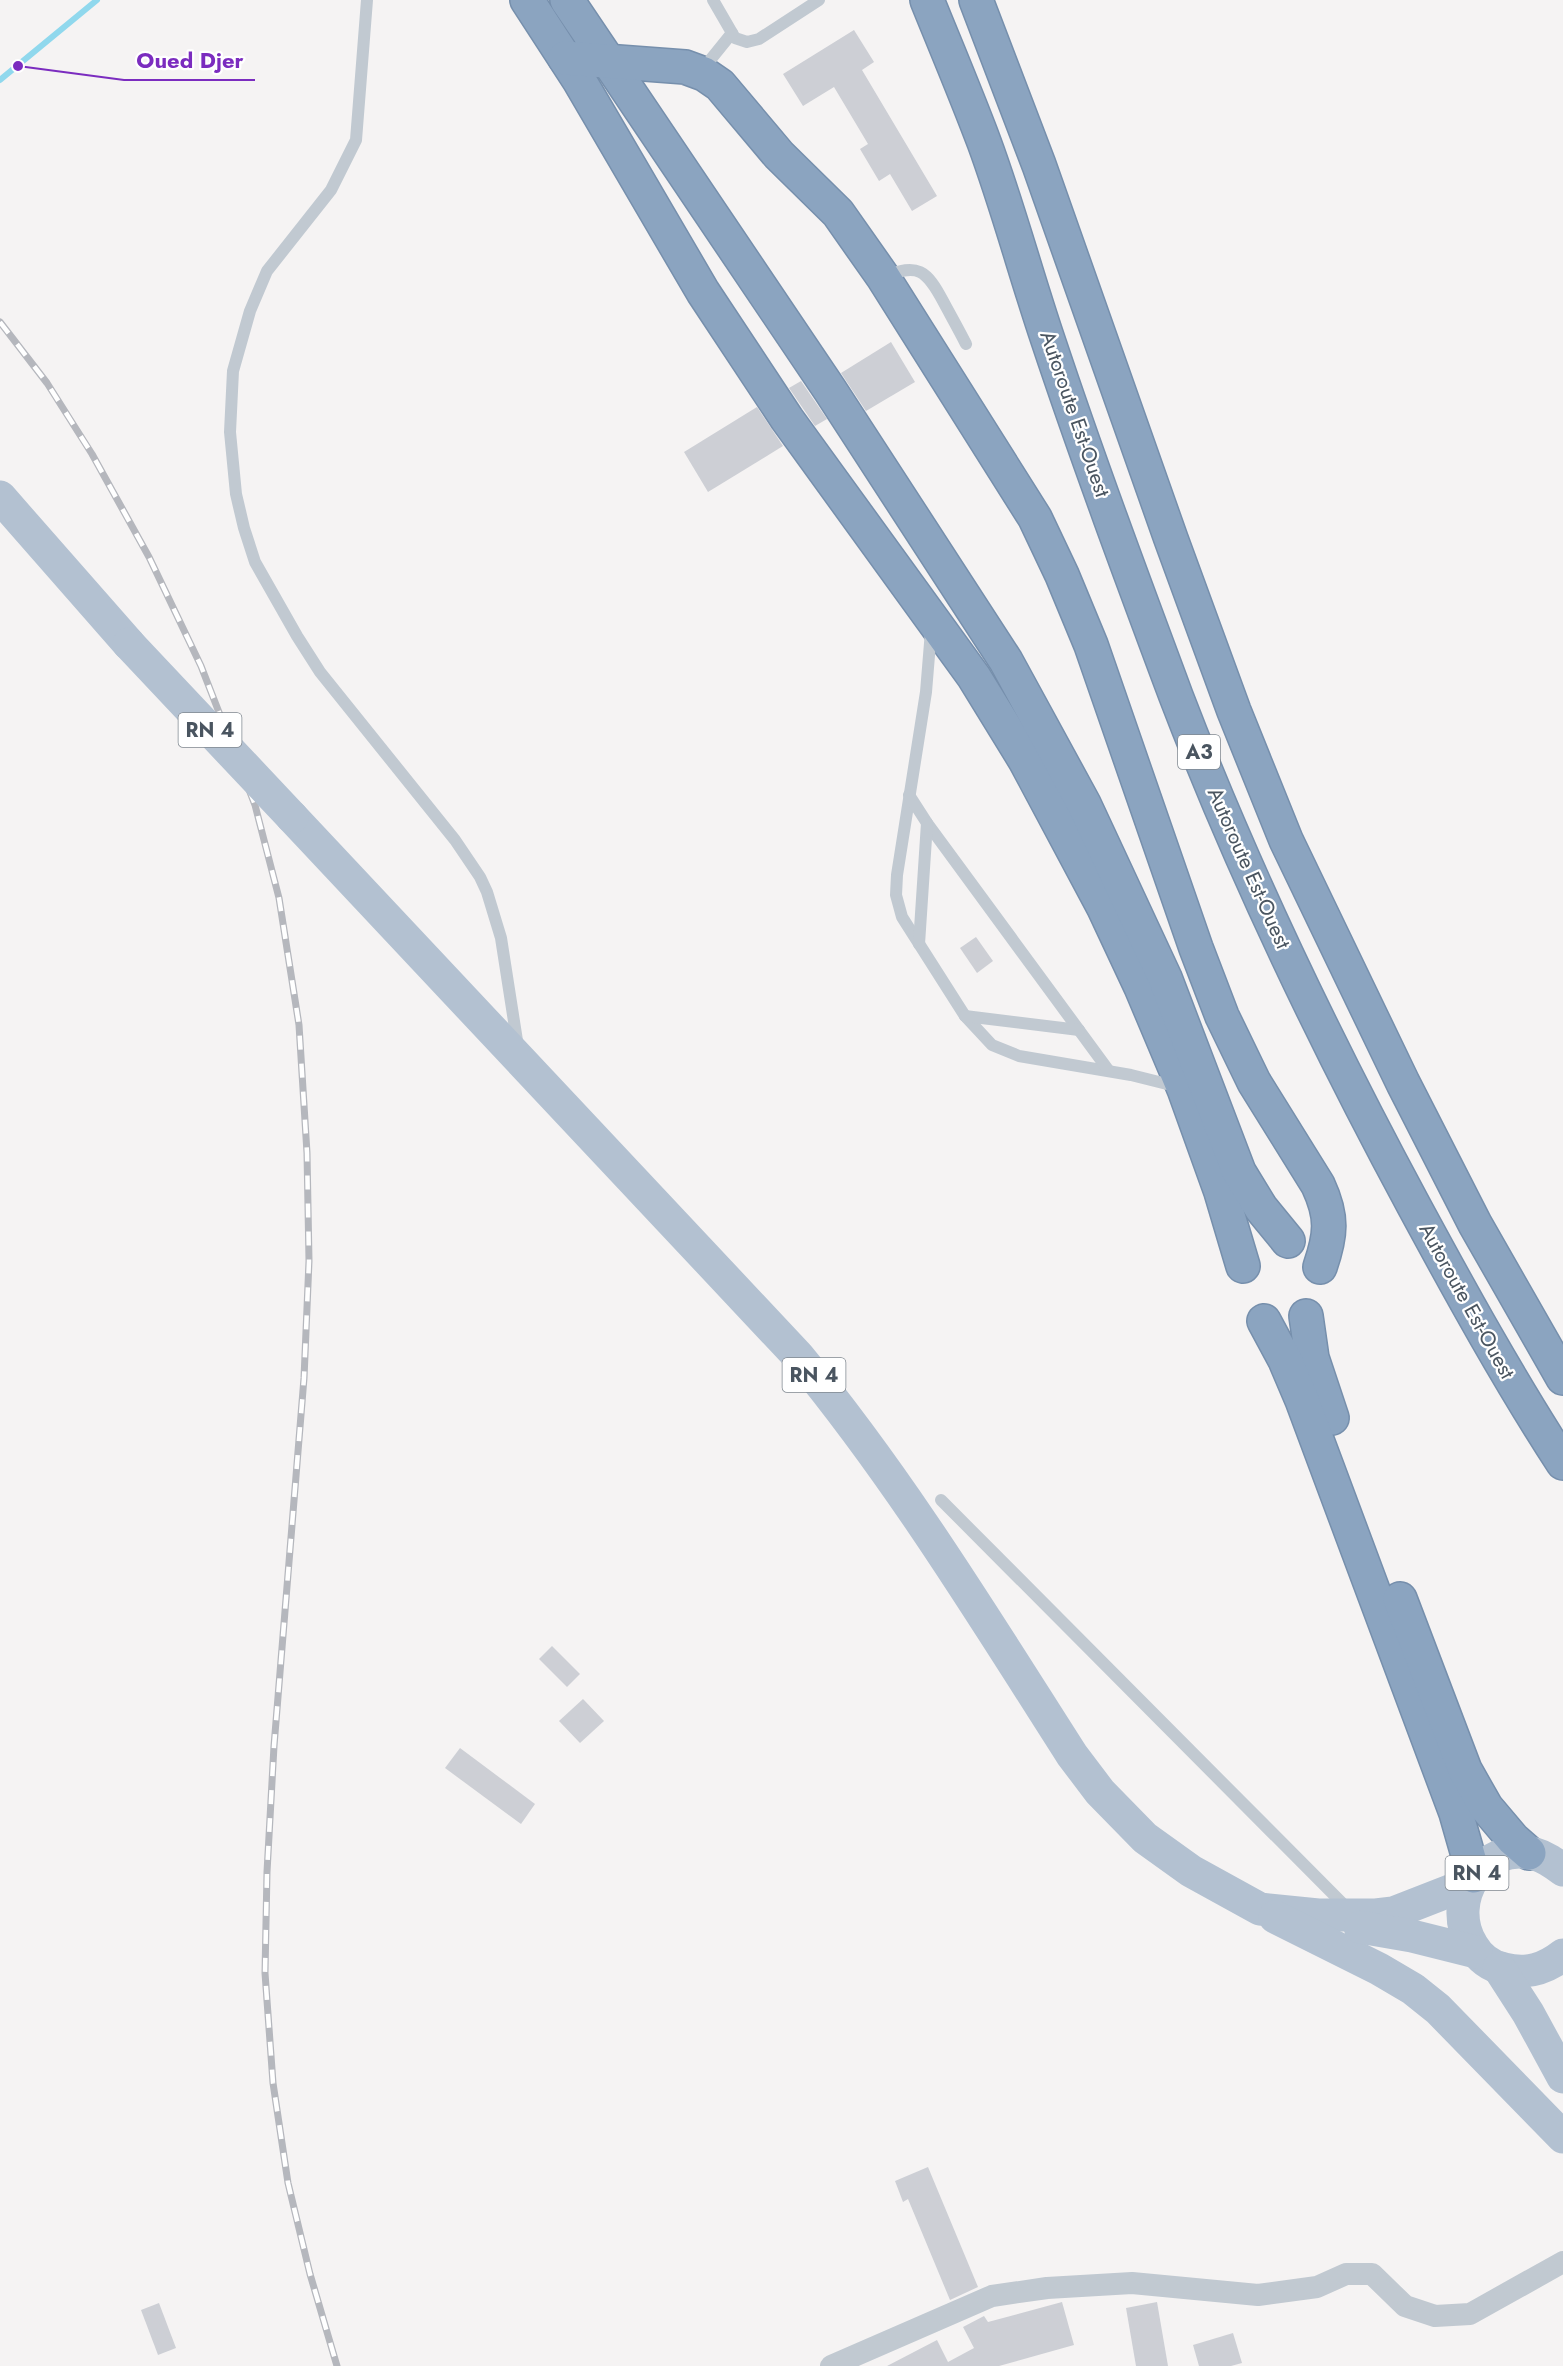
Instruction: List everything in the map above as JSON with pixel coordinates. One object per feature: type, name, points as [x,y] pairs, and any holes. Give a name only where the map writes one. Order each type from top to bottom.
[{"type":"highway","points":[[527,0],[565,58],[703,292],[787,419],[974,677],[1025,760],[1062,828],[1141,987],[1184,1089],[1221,1192],[1243,1266],[1240,1288],[1243,1298],[1248,1308],[1264,1321],[1285,1360],[1302,1400],[1456,1813],[1472,1879]]},
{"type":"highway","points":[[567,0],[901,498],[1006,661],[1063,763],[1165,978],[1239,1172],[1261,1208],[1288,1241],[1307,1250],[1320,1267]]},
{"type":"highway","name":"Autoroute Est-Ouest","points":[[927,0],[984,143],[1049,343],[1116,532],[1177,698],[1230,828],[1319,1023],[1387,1156],[1458,1289],[1563,1463]]},
{"type":"highway","name":"Autoroute Est-Ouest","points":[[976,0],[1039,165],[1230,700],[1286,840],[1469,1214],[1563,1378]]},
{"type":"highway","points":[[565,58],[676,66],[704,74],[720,85],[779,155],[838,213],[883,277],[1019,490],[1062,575],[1108,692],[1196,948],[1222,1016],[1254,1082],[1318,1185],[1326,1202],[1330,1220],[1329,1238],[1320,1267],[1322,1288],[1319,1299],[1306,1316],[1286,1324],[1264,1321]]},
{"type":"highway","points":[[864,524],[901,498]]},
{"type":"highway","points":[[1243,1266],[1257,1249],[1266,1244],[1288,1241]]},
{"type":"highway","points":[[1306,1316],[1308,1337],[1318,1379],[1457,1751],[1486,1807],[1513,1839],[1529,1853]]},
{"type":"main road","name":"RN 4","points":[[0,497],[129,644],[798,1356],[913,1508],[1072,1755],[1114,1808],[1145,1838],[1169,1857],[1223,1890],[1260,1909],[1318,1915],[1393,1913],[1472,1879]]},
{"type":"main road","name":"RN 4","points":[[1563,1870],[1551,1860],[1529,1853],[1514,1853],[1498,1857],[1485,1865],[1472,1879],[1463,1900],[1462,1918],[1466,1936],[1528,2013],[1563,2077]]},
{"type":"main road","points":[[1260,1909],[1297,1930],[1379,1969],[1413,1989],[1438,2009],[1563,2137]]},
{"type":"main road","name":"RN 4","points":[[1318,1915],[1352,1925],[1412,1936],[1487,1960],[1516,1973],[1534,1971],[1550,1965],[1563,1955]]},
{"type":"street","points":[[831,2366],[992,2296],[1047,2288],[1132,2283],[1258,2295],[1317,2287],[1346,2274],[1372,2274],[1405,2306],[1435,2316],[1470,2314],[1563,2262]]},
{"type":"lane","points":[[367,0],[356,140],[331,190],[267,271],[250,311],[233,371],[230,432],[236,494],[255,562],[297,636],[320,672],[455,840],[480,877],[501,938],[520,1062]]},
{"type":"lane","points":[[714,0],[732,33],[741,41],[754,42],[819,0]]},
{"type":"lane","points":[[704,74],[711,59],[732,33]]},
{"type":"lane","points":[[883,277],[903,269],[918,270],[924,273],[934,284],[966,344]]},
{"type":"lane","points":[[931,617],[928,674],[897,874],[896,895],[902,917],[965,1016],[984,1039],[1000,1050],[1019,1056],[1150,1079],[1184,1089]]},
{"type":"lane","points":[[909,795],[927,823],[1109,1071]]},
{"type":"lane","points":[[919,944],[927,823]]},
{"type":"lane","points":[[965,1016],[1079,1030]]},
{"type":"lane","points":[[941,1500],[1353,1915]]},
{"type":"building","points":[[854,30],[874,62],[862,70],[937,196],[912,211],[890,174],[879,181],[860,149],[868,144],[834,87],[803,106],[783,74]]},
{"type":"building","points":[[891,342],[915,382],[866,411],[841,373]]},
{"type":"building","points":[[801,381],[827,419],[815,426],[789,388]]},
{"type":"building","points":[[757,407],[783,446],[708,492],[684,452]]},
{"type":"building","points":[[976,937],[993,961],[977,973],[960,948]]},
{"type":"building","points":[[552,1646],[580,1674],[567,1687],[539,1659]]},
{"type":"building","points":[[583,1699],[604,1721],[580,1743],[559,1721]]},
{"type":"building","points":[[460,1748],[535,1804],[521,1824],[445,1768]]},
{"type":"building","points":[[928,2167],[978,2287],[950,2300],[908,2199],[903,2202],[895,2181]]},
{"type":"building","points":[[1062,2302],[1074,2345],[999,2366],[887,2366],[937,2340],[948,2362],[974,2348],[963,2327],[984,2316],[988,2322]]},
{"type":"building","points":[[1157,2302],[1168,2366],[1136,2366],[1126,2308]]},
{"type":"building","points":[[159,2303],[176,2348],[158,2355],[141,2310]]},
{"type":"building","points":[[1233,2333],[1242,2363],[1231,2366],[1199,2366],[1193,2345]]},
{"type":"waterway","points":[[0,80],[97,0]]},
{"type":"railway","points":[[0,322],[47,383],[92,454],[149,557],[201,666],[255,805],[279,898],[299,1025],[307,1153],[309,1261],[304,1378],[274,1746],[267,1872],[265,1973],[273,2083],[288,2183],[310,2274],[337,2366]]},
{"type":"place","name":"Oued Djer","points":[[18,66]]}]
